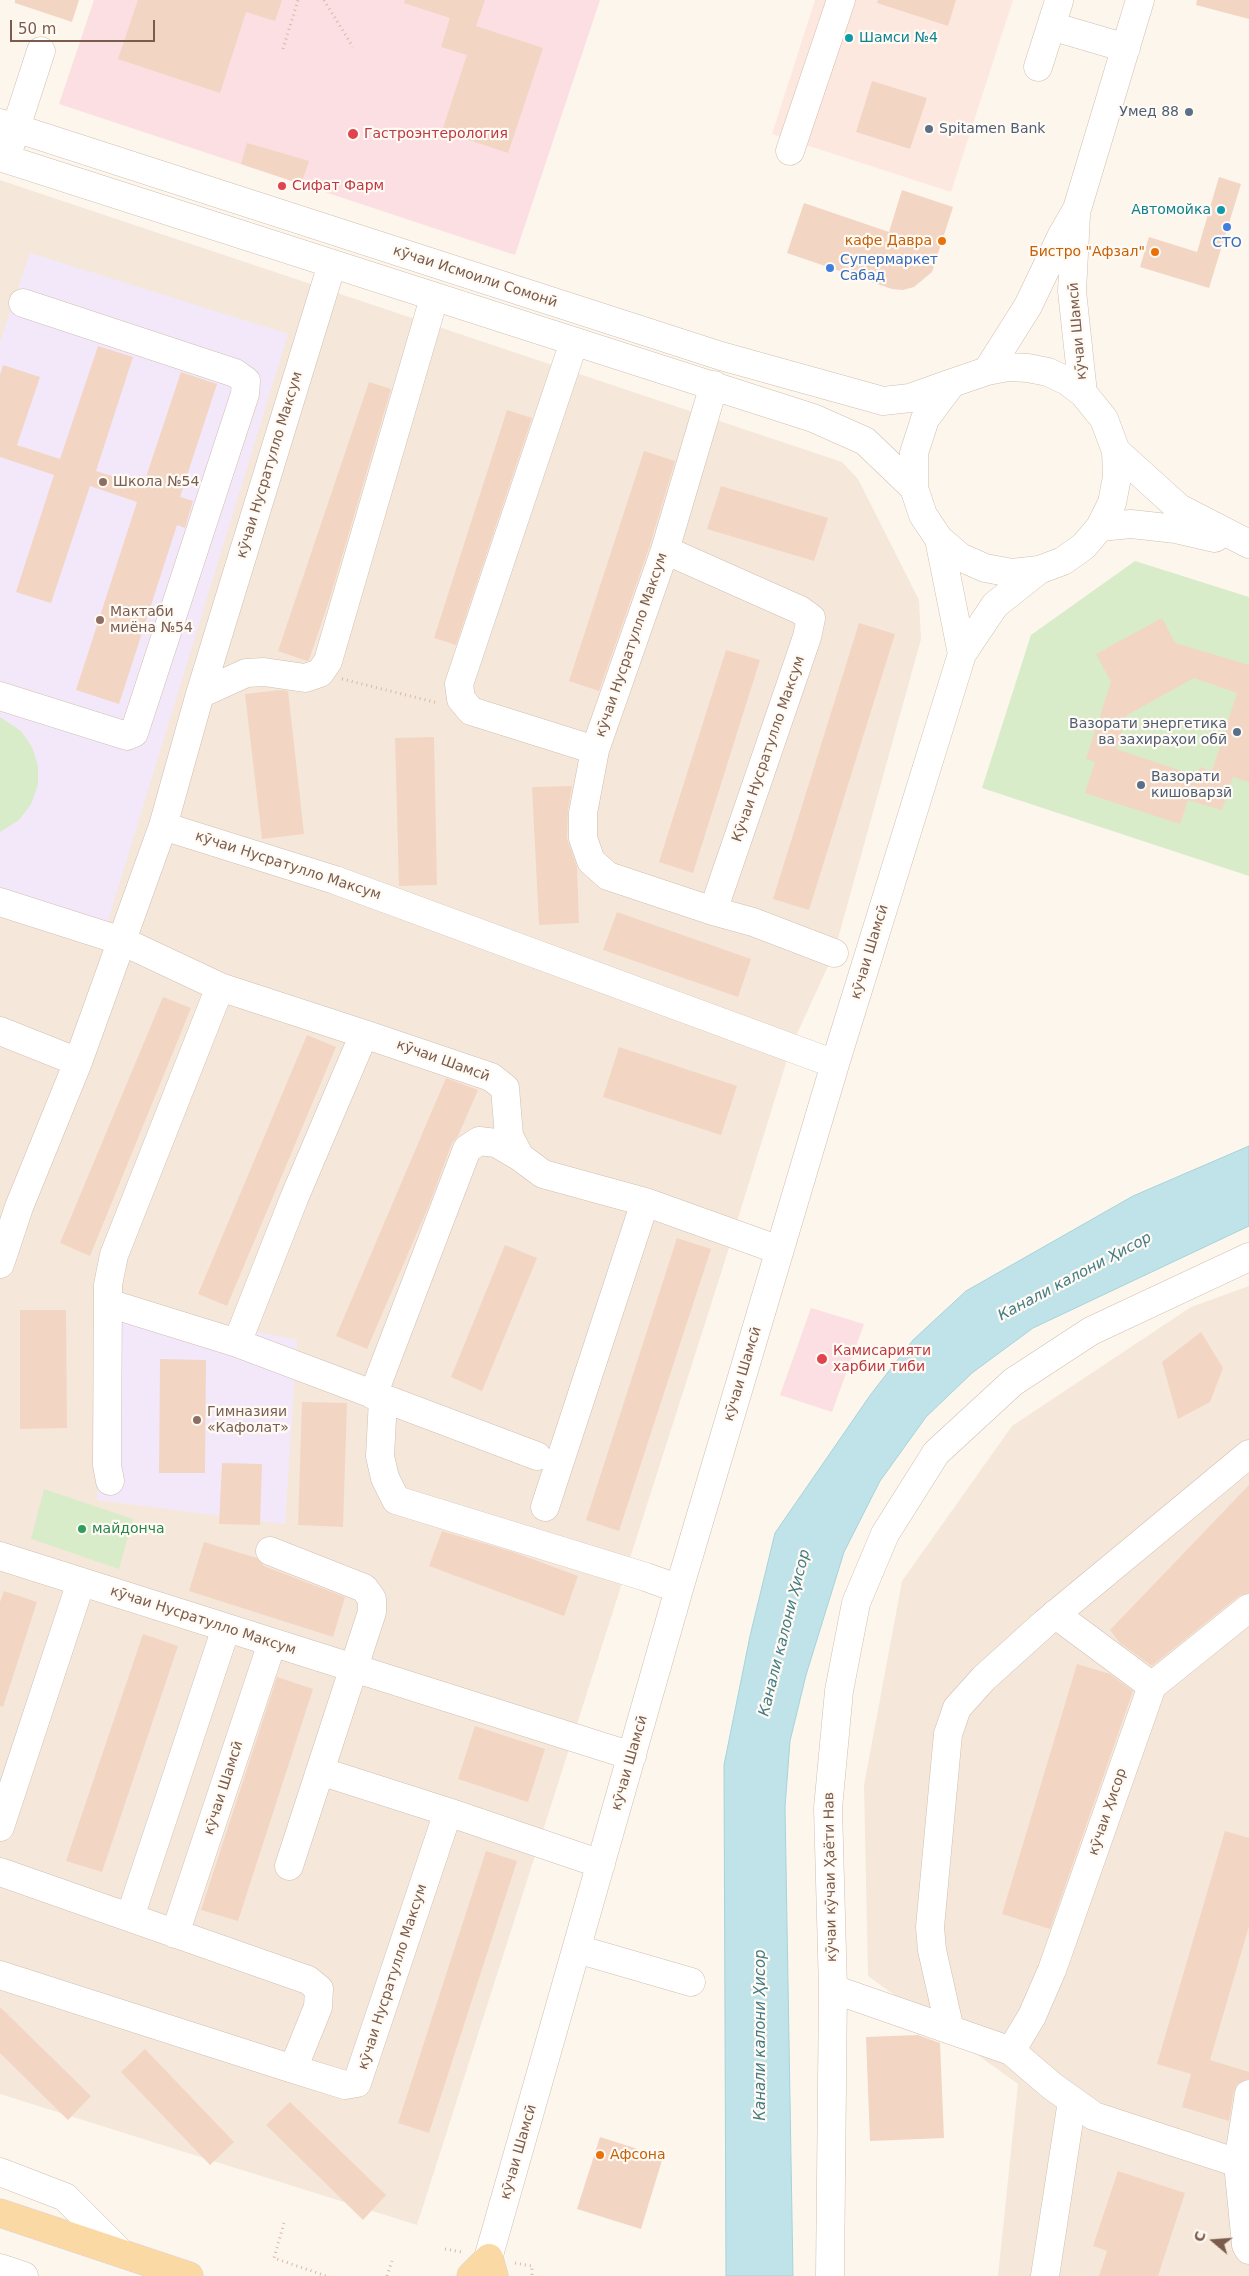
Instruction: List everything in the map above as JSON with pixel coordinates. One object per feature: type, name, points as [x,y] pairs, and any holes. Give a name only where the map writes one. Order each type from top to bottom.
[{"type":"main road","points":[[0,2213],[188,2276]]},
{"type":"street","points":[[790,150],[841,0]]},
{"type":"street","points":[[1038,67],[1059,0]]},
{"type":"street","name":"кӯчаи Шамсӣ","points":[[987,371],[1028,306],[1061,237],[1077,209],[1140,0]]},
{"type":"street","points":[[1051,26],[1126,48]]},
{"type":"street","points":[[41,51],[8,126],[3,158],[434,298],[714,385],[813,418],[865,441],[914,488]]},
{"type":"street","name":"кӯчаи Исмоили Сомонӣ","points":[[8,126],[704,351],[883,401],[910,398],[952,383]]},
{"type":"street","name":"кӯчаи Шамсӣ","points":[[1077,209],[1072,291],[1083,393]]},
{"type":"street","name":"кӯчаи Нусратулло Максум","points":[[0,1264],[10,1205],[78,1062],[163,826],[200,694],[332,264]]},
{"type":"street","points":[[200,694],[246,673],[264,672],[306,678],[320,673],[328,661],[434,298]]},
{"type":"street","points":[[0,696],[122,735],[127,736],[134,733],[245,394],[246,381],[235,373],[23,304]]},
{"type":"street","points":[[471,711],[461,699],[459,684],[574,342]]},
{"type":"street","name":"кӯчаи Шамсӣ","points":[[485,2272],[679,1589],[835,1064],[962,654],[995,605],[1039,570],[1063,560],[1084,546],[1100,527],[1112,503],[1117,477],[1116,450],[1104,419],[1083,393],[1067,381],[1048,372],[1008,367],[987,371],[952,383],[926,419],[914,453],[914,488],[923,515],[939,539],[960,557],[985,568],[1012,573],[1039,570]]},
{"type":"street","name":"кӯчаи Нусратулло Максум","points":[[471,711],[595,750],[665,550],[714,385]]},
{"type":"street","points":[[1116,450],[1179,508],[1249,545]]},
{"type":"street","points":[[1100,527],[1131,524],[1176,529],[1249,545]]},
{"type":"street","name":"кӯчаи Шамсӣ","points":[[939,539],[962,654]]},
{"type":"street","name":"Кӯчаи Нусратулло Максум","points":[[665,550],[800,610],[811,618],[808,637],[713,911]]},
{"type":"street","points":[[595,750],[583,813],[583,838],[591,861],[608,876],[713,911],[753,922],[834,954]]},
{"type":"street","name":"кӯчаи Нусратулло Максум","points":[[163,826],[335,880],[835,1064]]},
{"type":"street","points":[[0,902],[122,941],[220,987],[364,1034],[237,1343]]},
{"type":"street","points":[[110,1481],[108,1465],[108,1285],[114,1256],[220,987]]},
{"type":"street","points":[[0,1031],[78,1062]]},
{"type":"street","name":"кӯчаи Шамсӣ","points":[[364,1034],[491,1077],[505,1088],[509,1136],[520,1157],[543,1174],[646,1202],[780,1250]]},
{"type":"street","points":[[520,1157],[496,1143],[479,1141],[468,1149],[378,1397],[380,1456],[386,1478],[396,1500],[679,1589]]},
{"type":"street","points":[[544,1507],[646,1202]]},
{"type":"street","name":"кӯчаи кӯчаи Ҳаёти Нав","points":[[830,2276],[833,1989],[828,1808],[839,1691],[856,1602],[885,1534],[936,1453],[1013,1382],[1091,1331],[1249,1257]]},
{"type":"street","points":[[108,1303],[237,1343],[537,1456]]},
{"type":"street","points":[[950,2030],[932,1950],[930,1928],[948,1734],[957,1708],[984,1678],[1055,1614],[1249,1454]]},
{"type":"street","points":[[270,1551],[364,1588],[372,1599],[372,1612],[288,1866]]},
{"type":"street","name":"кӯчаи Нусратулло Максум","points":[[0,1556],[632,1756]]},
{"type":"street","points":[[0,1827],[81,1582]]},
{"type":"street","points":[[1055,1614],[1152,1686],[1249,1608]]},
{"type":"street","points":[[130,1917],[226,1628]]},
{"type":"street","name":"кӯчаи Шамсӣ","points":[[176,1934],[272,1643]]},
{"type":"street","name":"кӯчаи Ҳисор","points":[[1011,2051],[1032,2016],[1052,1970],[1152,1686]]},
{"type":"street","points":[[320,1771],[601,1864]]},
{"type":"street","name":"кӯчаи Нусратулло Максум","points":[[0,1975],[345,2085],[357,2083],[448,1812]]},
{"type":"street","points":[[0,1872],[308,1980],[319,1989],[318,2007],[293,2069]]},
{"type":"street","points":[[577,1949],[691,1982]]},
{"type":"street","points":[[833,1989],[1011,2051],[1052,2086],[1094,2116],[1238,2163]]},
{"type":"street","points":[[1249,2094],[1238,2163],[1246,2244],[1249,2250]]},
{"type":"street","points":[[1045,2276],[1072,2101]]},
{"type":"street","points":[[0,2172],[66,2197],[120,2253]]},
{"type":"street","points":[[0,2268],[24,2276]]},
{"type":"path","points":[[282,48],[298,0]]},
{"type":"path","points":[[324,0],[353,48]]},
{"type":"path","points":[[320,673],[471,711]]},
{"type":"path","points":[[284,2223],[274,2258],[326,2276]]},
{"type":"path","points":[[387,2276],[392,2261]]},
{"type":"shaded area","name":"Гастроэнтерология","points":[[94,0],[600,0],[515,255],[59,104]]},
{"type":"shaded area","name":"Шамси №4","points":[[815,0],[1013,0],[951,192],[772,134]]},
{"type":"shaded area","points":[[0,180],[842,462],[858,479],[919,600],[921,639],[834,953],[791,1047],[722,1270],[417,2225],[0,2094]]},
{"type":"shaded area","name":"Мактаби миёна №54","points":[[30,253],[288,334],[105,930],[0,897],[0,342]]},
{"type":"shaded area","points":[[1249,1286],[1249,2276],[998,2276],[1018,2084],[868,1976],[864,1785],[902,1581],[1012,1426],[1191,1307]]},
{"type":"shaded area","name":"Гимназияи «Кафолат»","points":[[111,1302],[297,1340],[285,1524],[97,1500]]},
{"type":"shaded area","name":"Камисарияти харбии тиби","points":[[811,1308],[864,1324],[832,1412],[780,1395]]},
{"type":"green space","points":[[1135,561],[1249,597],[1249,876],[982,788],[1031,635]]},
{"type":"green space","points":[[0,717],[21,731],[32,747],[38,766],[38,785],[31,804],[19,820],[0,832]]},
{"type":"green space","name":"майдонча","points":[[44,1489],[133,1519],[119,1569],[31,1539]]},
{"type":"water","name":"Канали калони Ҳисор","points":[[1249,1146],[1249,1226],[1033,1328],[972,1373],[926,1417],[880,1481],[844,1552],[806,1675],[790,1741],[785,1807],[793,2276],[726,2276],[724,1765],[750,1636],[775,1533],[871,1394],[913,1340],[966,1291],[1133,1196]]},
{"type":"building","points":[[15,0],[79,0],[72,22],[15,3]]},
{"type":"building","points":[[138,0],[282,0],[275,21],[246,12],[220,93],[118,59]]},
{"type":"building","points":[[405,0],[485,0],[476,26],[543,48],[508,153],[442,131],[467,55],[441,47],[450,18],[404,3]]},
{"type":"building","points":[[878,0],[956,0],[948,26],[877,3]]},
{"type":"building","points":[[1197,0],[1249,0],[1249,19],[1196,5]]},
{"type":"building","points":[[872,81],[927,98],[910,149],[856,132]]},
{"type":"building","points":[[247,143],[309,161],[301,184],[241,164]]},
{"type":"building","name":"Автомойка","points":[[1219,177],[1241,184],[1209,288],[1140,267],[1149,237],[1197,252]]},
{"type":"building","points":[[902,190],[953,207],[932,272],[914,287],[903,290],[892,289],[787,253],[804,203],[889,232]]},
{"type":"building","points":[[98,346],[133,357],[96,471],[143,486],[181,372],[217,384],[180,497],[193,501],[185,528],[177,525],[119,704],[76,690],[137,502],[90,486],[51,603],[16,592],[54,475],[0,457],[0,375],[3,365],[40,377],[17,445],[60,459]]},
{"type":"building","points":[[369,382],[391,389],[329,601],[309,660],[307,661],[278,651]]},
{"type":"building","points":[[507,410],[532,418],[456,645],[434,638]]},
{"type":"building","points":[[644,451],[675,461],[650,545],[599,691],[569,681]]},
{"type":"building","points":[[721,486],[828,518],[814,561],[707,529]]},
{"type":"building","points":[[1162,618],[1175,643],[1249,665],[1249,782],[1233,777],[1222,810],[1188,800],[1180,824],[1085,793],[1095,762],[1086,759],[1111,682],[1096,654]],"holes":[[[1194,678],[1237,693],[1212,771],[1200,767],[1197,776],[1116,749],[1127,715]]]},
{"type":"building","points":[[859,623],[895,634],[809,910],[773,899]]},
{"type":"building","points":[[726,650],[760,660],[693,873],[659,862]]},
{"type":"building","points":[[280,690],[288,691],[304,834],[262,839],[245,694]]},
{"type":"building","points":[[434,737],[437,885],[399,886],[395,738]]},
{"type":"building","points":[[572,786],[568,810],[567,838],[577,867],[579,923],[539,925],[532,787]]},
{"type":"building","points":[[617,912],[751,959],[738,997],[603,950]]},
{"type":"building","points":[[163,997],[191,1008],[90,1256],[60,1243]]},
{"type":"building","points":[[307,1035],[336,1047],[227,1306],[198,1294]]},
{"type":"building","points":[[619,1047],[737,1086],[721,1135],[603,1097]]},
{"type":"building","points":[[446,1078],[478,1090],[458,1136],[452,1143],[429,1205],[367,1349],[336,1336]]},
{"type":"building","points":[[677,1238],[711,1249],[619,1531],[586,1520]]},
{"type":"building","points":[[505,1245],[537,1258],[482,1391],[451,1377]]},
{"type":"building","points":[[20,1310],[66,1310],[67,1428],[20,1429]]},
{"type":"building","points":[[1201,1332],[1223,1368],[1210,1402],[1178,1419],[1162,1362]]},
{"type":"building","points":[[160,1359],[206,1360],[205,1473],[159,1473]]},
{"type":"building","points":[[302,1402],[347,1403],[343,1527],[298,1525]]},
{"type":"building","points":[[222,1463],[262,1464],[260,1525],[219,1524]]},
{"type":"building","points":[[1249,1485],[1249,1593],[1239,1596],[1152,1666],[1120,1643],[1110,1630]]},
{"type":"building","points":[[442,1531],[513,1552],[578,1576],[564,1616],[429,1566]]},
{"type":"building","points":[[204,1542],[257,1558],[264,1566],[345,1597],[333,1637],[189,1591]]},
{"type":"building","points":[[4,1591],[37,1602],[3,1707],[0,1706],[0,1602]]},
{"type":"building","points":[[143,1634],[178,1646],[102,1872],[66,1861]]},
{"type":"building","points":[[1077,1664],[1110,1674],[1133,1691],[1050,1929],[1002,1914]]},
{"type":"building","points":[[277,1677],[313,1689],[238,1921],[201,1910]]},
{"type":"building","points":[[475,1726],[545,1749],[528,1802],[458,1779]]},
{"type":"building","points":[[1225,1831],[1249,1838],[1249,1926],[1210,2060],[1249,2072],[1249,2079],[1237,2084],[1234,2091],[1229,2121],[1182,2107],[1191,2074],[1157,2064]]},
{"type":"building","points":[[486,1851],[517,1861],[429,2133],[398,2123]]},
{"type":"building","points":[[0,2007],[91,2096],[68,2120],[0,2053]]},
{"type":"building","points":[[918,2035],[940,2043],[944,2138],[870,2141],[866,2037]]},
{"type":"building","points":[[145,2049],[234,2142],[210,2165],[121,2072]]},
{"type":"building","points":[[290,2102],[386,2195],[363,2220],[266,2125]]},
{"type":"building","points":[[600,2137],[663,2157],[641,2229],[577,2209]]},
{"type":"building","points":[[1118,2171],[1185,2193],[1158,2276],[1099,2276],[1107,2251],[1093,2246]]},
{"type":"place","name":"Шамси №4","points":[[849,38]]},
{"type":"place","name":"Умед 88","points":[[1189,112]]},
{"type":"place","name":"Spitamen Bank","points":[[929,129]]},
{"type":"place","name":"Гастроэнтерология","points":[[353,134]]},
{"type":"place","name":"Сифат Фарм","points":[[282,186]]},
{"type":"place","name":"Автомойка","points":[[1221,210]]},
{"type":"place","name":"СТО","points":[[1227,227]]},
{"type":"place","name":"кафе Давра","points":[[942,241]]},
{"type":"place","name":"Бистро \"Афзал\"","points":[[1155,252]]},
{"type":"place","name":"Супермаркет Сабад","points":[[830,268]]},
{"type":"place","name":"Школа №54","points":[[103,482]]},
{"type":"place","name":"Мактаби миёна №54","points":[[100,620]]},
{"type":"place","name":"Вазорати энергетика ва захираҳои обӣ","points":[[1237,732]]},
{"type":"place","name":"Вазорати кишоварзӣ","points":[[1141,785]]},
{"type":"place","name":"Камисарияти харбии тиби","points":[[822,1359]]},
{"type":"place","name":"Гимназияи «Кафолат»","points":[[197,1420]]},
{"type":"place","name":"майдонча","points":[[82,1529]]},
{"type":"place","name":"Афсона","points":[[600,2155]]}]
